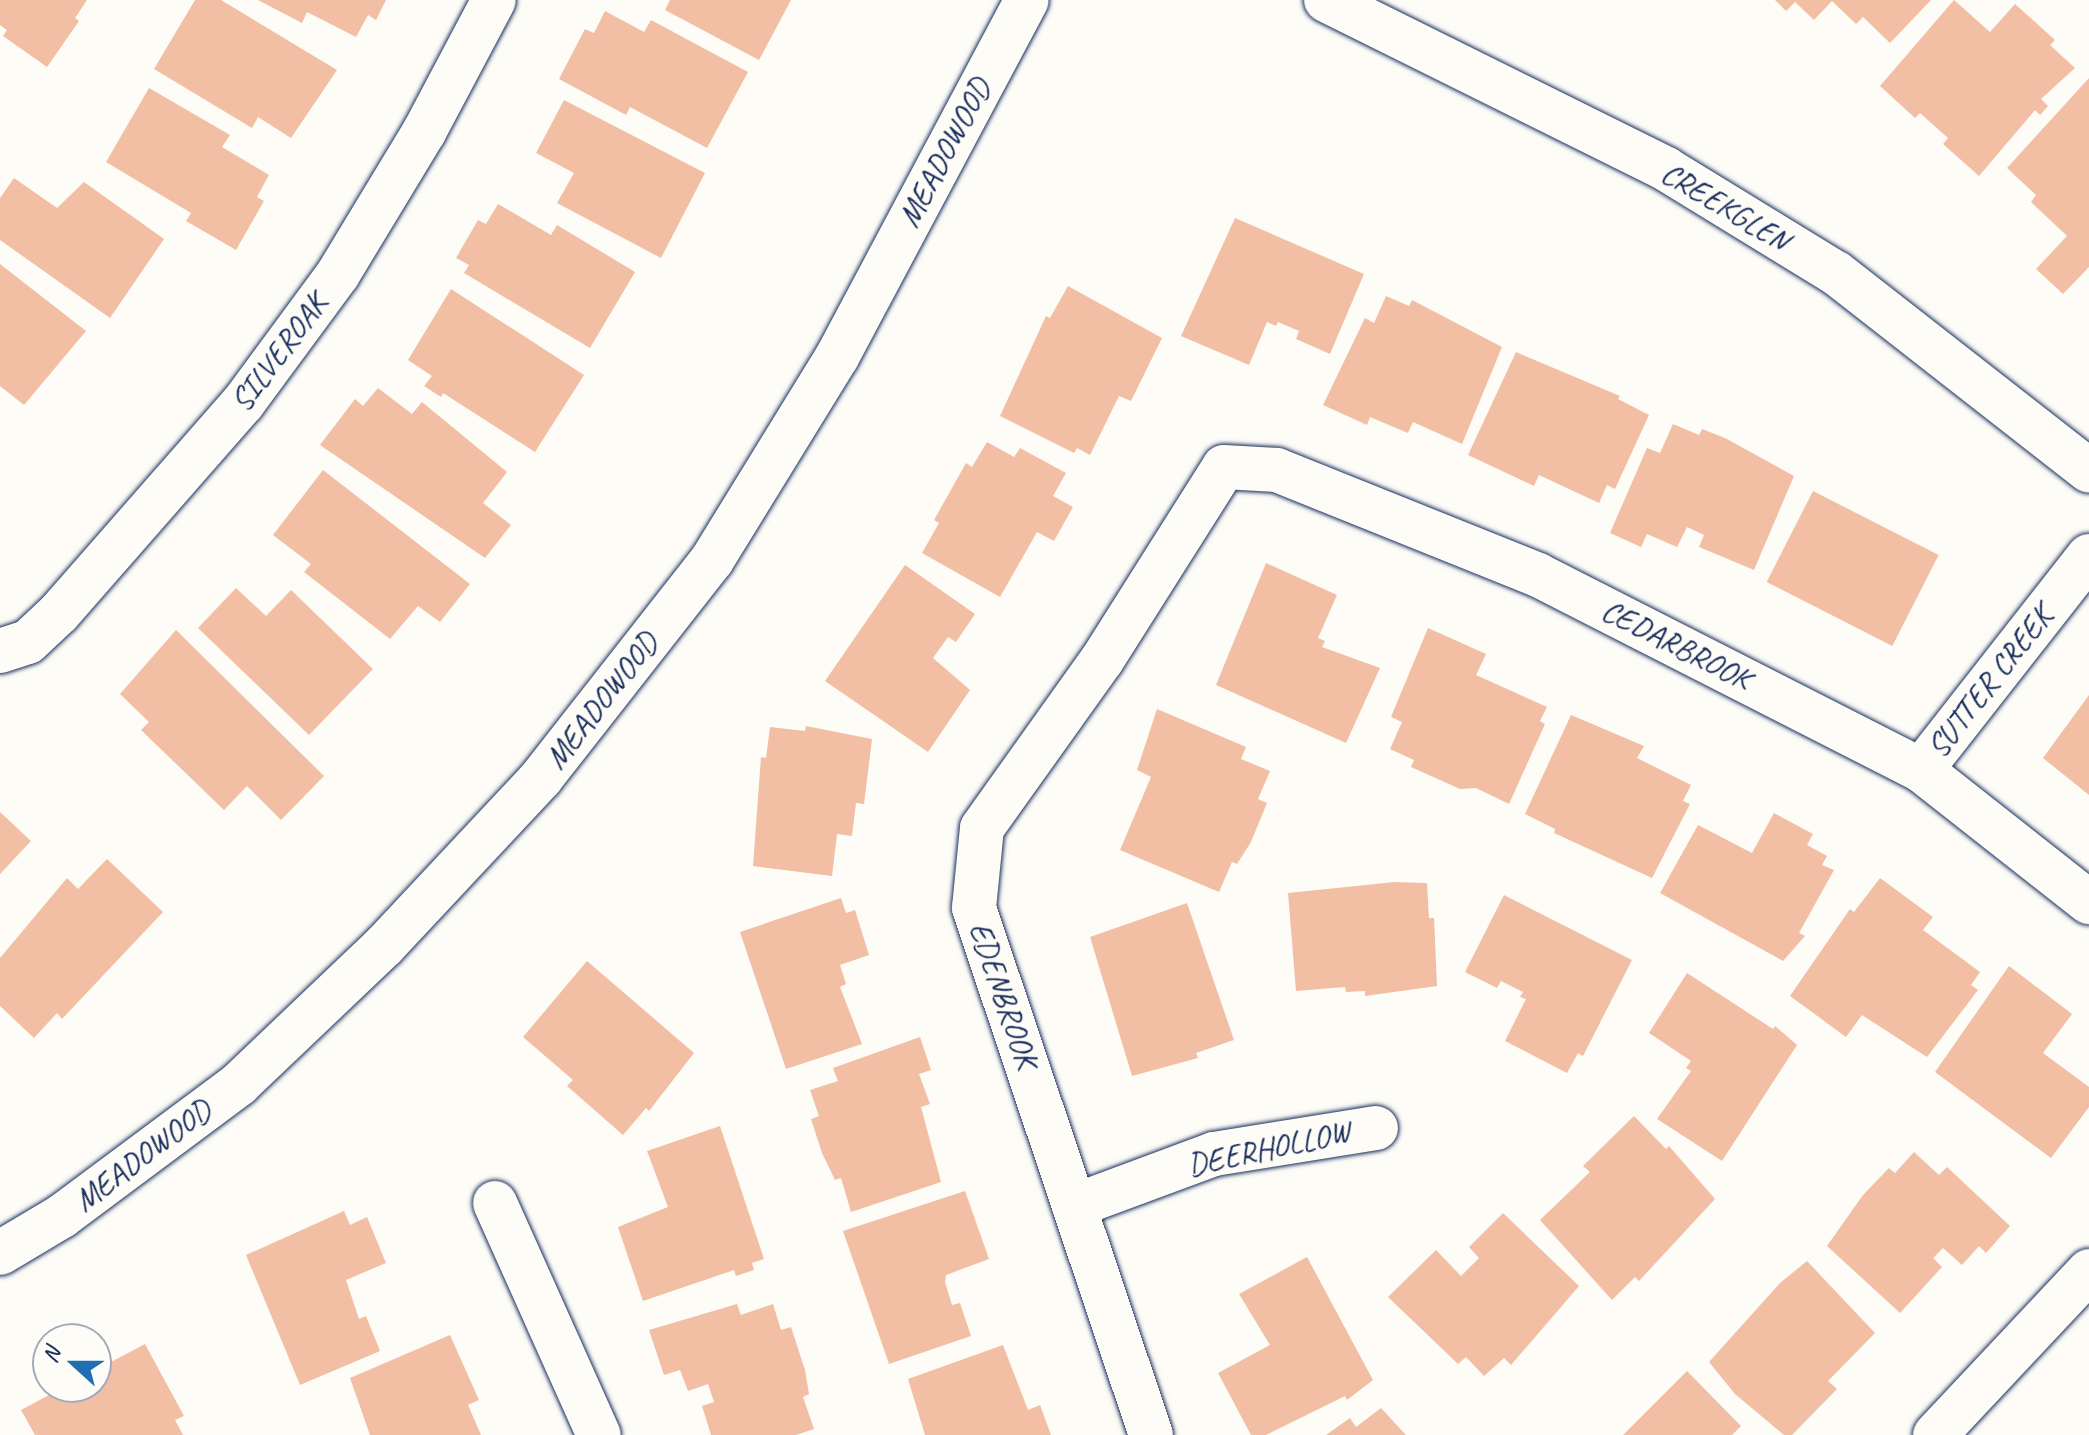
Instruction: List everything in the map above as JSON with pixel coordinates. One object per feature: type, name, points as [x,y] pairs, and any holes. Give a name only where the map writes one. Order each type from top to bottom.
[{"type":"street","name":"SILVEROAK","points":[[0,651],[28,642],[59,613],[243,403],[338,274],[424,132],[494,0]]},
{"type":"street","name":"MEADOWOOD","points":[[0,1253],[62,1216],[239,1084],[384,946],[541,778],[721,547],[837,357],[1027,0]]},
{"type":"street","name":"CREEKGLEN","points":[[1326,0],[1666,169],[1836,273],[2089,471]]},
{"type":"street","name":"CEDARBROOK","points":[[1224,467],[1277,470],[1538,575],[1921,770],[2089,902]]},
{"type":"street","name":"EDENBROOK","points":[[1151,1435],[974,908],[982,828],[1102,660],[1224,467]]},
{"type":"street","name":"SUTTER CREEK","points":[[1921,770],[2089,556]]},
{"type":"street","name":"DEERHOLLOW","points":[[1074,1206],[1214,1154],[1376,1128]]},
{"type":"street","points":[[495,1203],[599,1435]]},
{"type":"street","points":[[1935,1435],[2089,1271]]},
{"type":"building","points":[[0,0],[87,0],[75,18],[79,21],[47,67],[3,36],[7,30],[0,25]]},
{"type":"building","points":[[195,0],[221,0],[337,70],[291,138],[258,117],[252,128],[154,69]]},
{"type":"building","points":[[258,0],[386,0],[376,20],[368,15],[356,37],[307,12],[302,23]]},
{"type":"building","points":[[670,0],[791,0],[759,60],[665,10]]},
{"type":"building","points":[[1775,0],[1931,0],[1890,43],[1863,17],[1856,24],[1832,1],[1814,20],[1795,2],[1786,11]]},
{"type":"building","points":[[1954,0],[1990,32],[2015,4],[2055,40],[2050,45],[2075,68],[2041,99],[2048,106],[2040,115],[2035,110],[1979,176],[1943,144],[1948,138],[1920,113],[1915,118],[1880,86]]},
{"type":"building","points":[[605,11],[644,32],[651,20],[748,72],[707,148],[630,107],[626,115],[559,79],[585,29],[594,33]]},
{"type":"building","points":[[2089,78],[2089,267],[2063,294],[2036,269],[2067,236],[2031,202],[2036,195],[2007,168]]},
{"type":"building","points":[[149,88],[230,135],[222,147],[269,175],[257,197],[264,201],[236,250],[186,221],[191,213],[106,162]]},
{"type":"building","points":[[564,100],[705,173],[661,258],[557,203],[574,173],[536,153]]},
{"type":"building","points":[[14,178],[57,208],[84,182],[164,239],[110,318],[0,240],[0,198]]},
{"type":"building","points":[[498,204],[551,235],[557,225],[635,272],[590,348],[464,273],[469,265],[456,258],[478,220],[486,224]]},
{"type":"building","points":[[1235,218],[1364,274],[1330,354],[1296,339],[1299,331],[1278,322],[1276,326],[1267,322],[1249,365],[1181,336]]},
{"type":"building","points":[[0,264],[86,331],[24,405],[0,386]]},
{"type":"building","points":[[1068,286],[1162,338],[1131,401],[1119,396],[1090,455],[1077,448],[1074,453],[1000,416],[1046,316],[1050,318]]},
{"type":"building","points":[[451,289],[584,375],[535,452],[443,393],[441,397],[424,386],[432,376],[408,360]]},
{"type":"building","points":[[1386,296],[1409,306],[1412,300],[1502,347],[1462,444],[1413,422],[1408,433],[1370,417],[1367,425],[1323,405],[1365,318],[1374,323]]},
{"type":"building","points":[[1516,352],[1620,396],[1618,399],[1649,415],[1615,489],[1607,485],[1599,503],[1539,475],[1534,486],[1468,455]]},
{"type":"building","points":[[378,388],[412,414],[422,402],[507,472],[483,503],[511,525],[485,558],[320,445],[355,399],[363,406]]},
{"type":"building","points":[[1673,424],[1699,435],[1702,429],[1725,438],[1794,476],[1754,570],[1699,547],[1704,535],[1687,527],[1677,547],[1647,534],[1641,547],[1610,533],[1647,448],[1660,453]]},
{"type":"building","points":[[987,442],[1014,457],[1020,448],[1066,473],[1053,496],[1073,507],[1054,541],[1037,532],[1000,597],[922,553],[939,523],[934,520],[966,463],[972,467]]},
{"type":"building","points":[[323,470],[470,584],[440,622],[418,606],[390,639],[304,572],[311,564],[273,535]]},
{"type":"building","points":[[1813,491],[1939,555],[1892,646],[1767,582]]},
{"type":"building","points":[[1266,563],[1337,595],[1318,638],[1325,641],[1322,647],[1380,668],[1346,743],[1216,685]]},
{"type":"building","points":[[905,565],[975,614],[956,642],[948,637],[933,658],[970,690],[928,752],[825,681]]},
{"type":"building","points":[[236,588],[266,616],[291,590],[373,669],[309,735],[198,628]]},
{"type":"building","points":[[1428,628],[1486,654],[1476,675],[1547,707],[1540,721],[1545,724],[1509,804],[1476,788],[1460,789],[1411,767],[1414,760],[1390,749],[1402,722],[1391,717]]},
{"type":"building","points":[[176,630],[324,776],[281,820],[247,786],[224,810],[141,730],[149,722],[120,694]]},
{"type":"building","points":[[2089,695],[2089,795],[2043,758]]},
{"type":"building","points":[[1157,709],[1246,747],[1241,759],[1270,771],[1258,799],[1267,803],[1251,842],[1237,864],[1232,862],[1219,892],[1120,850],[1151,777],[1137,770]]},
{"type":"building","points":[[1571,715],[1644,746],[1637,758],[1691,785],[1683,801],[1690,804],[1652,878],[1554,833],[1555,829],[1525,814]]},
{"type":"building","points":[[806,726],[872,739],[864,804],[856,803],[852,836],[837,834],[832,876],[753,866],[761,757],[766,758],[770,727],[805,731]]},
{"type":"building","points":[[0,812],[31,841],[0,874]]},
{"type":"building","points":[[1774,813],[1813,834],[1807,845],[1827,856],[1822,865],[1834,870],[1799,933],[1805,936],[1783,961],[1660,893],[1698,825],[1752,853]]},
{"type":"building","points":[[107,859],[163,912],[62,1019],[57,1013],[34,1038],[0,1006],[0,958],[67,878],[78,889]]},
{"type":"building","points":[[1880,878],[1933,917],[1923,930],[1980,972],[1971,985],[1978,990],[1927,1057],[1862,1015],[1846,1037],[1790,996],[1850,909],[1854,912]]},
{"type":"building","points":[[1395,882],[1427,883],[1429,918],[1434,918],[1437,986],[1365,996],[1365,991],[1346,992],[1345,987],[1296,991],[1288,893]]},
{"type":"building","points":[[1504,895],[1632,960],[1583,1056],[1578,1053],[1567,1073],[1505,1041],[1526,999],[1520,997],[1523,992],[1501,981],[1497,988],[1465,972]]},
{"type":"building","points":[[841,898],[846,913],[855,910],[869,955],[840,965],[846,984],[840,987],[862,1044],[786,1069],[740,932]]},
{"type":"building","points":[[1187,903],[1234,1040],[1196,1053],[1198,1058],[1132,1076],[1090,937]]},
{"type":"building","points":[[587,961],[694,1053],[649,1111],[646,1108],[623,1135],[567,1086],[573,1080],[523,1037]]},
{"type":"building","points":[[2009,966],[2072,1014],[2043,1053],[2089,1087],[2089,1107],[2051,1158],[1935,1072]]},
{"type":"building","points":[[1687,973],[1773,1029],[1775,1026],[1797,1045],[1722,1161],[1657,1119],[1691,1071],[1686,1068],[1691,1061],[1649,1033]]},
{"type":"building","points":[[920,1037],[931,1070],[919,1074],[930,1104],[921,1107],[941,1182],[851,1212],[841,1178],[835,1180],[822,1153],[811,1119],[819,1116],[810,1090],[838,1081],[833,1068]]},
{"type":"building","points":[[1634,1116],[1666,1149],[1669,1146],[1715,1199],[1639,1281],[1635,1277],[1612,1300],[1540,1220],[1590,1172],[1583,1166]]},
{"type":"building","points":[[720,1126],[764,1259],[752,1263],[754,1270],[736,1276],[734,1270],[643,1301],[618,1227],[668,1207],[647,1151]]},
{"type":"building","points":[[1914,1152],[1939,1175],[1947,1167],[2010,1226],[1986,1253],[1979,1246],[1962,1265],[1943,1248],[1933,1258],[1942,1267],[1900,1313],[1827,1246],[1863,1195],[1889,1168],[1895,1173]]},
{"type":"building","points":[[965,1191],[989,1259],[946,1275],[945,1282],[952,1305],[960,1303],[971,1336],[889,1364],[843,1231]]},
{"type":"building","points":[[344,1211],[350,1225],[367,1217],[386,1263],[346,1280],[359,1319],[366,1316],[380,1351],[300,1385],[246,1255]]},
{"type":"building","points":[[1503,1213],[1579,1286],[1511,1365],[1504,1358],[1484,1376],[1466,1357],[1458,1364],[1388,1297],[1436,1250],[1461,1276],[1479,1258],[1469,1247]]},
{"type":"building","points":[[1307,1257],[1373,1380],[1347,1400],[1345,1396],[1266,1435],[1251,1435],[1218,1373],[1270,1345],[1239,1294]]},
{"type":"building","points":[[1807,1261],[1875,1333],[1828,1381],[1837,1389],[1792,1435],[1784,1435],[1735,1394],[1709,1362],[1780,1283]]},
{"type":"building","points":[[737,1304],[741,1315],[773,1304],[781,1330],[791,1327],[805,1370],[809,1394],[803,1397],[814,1429],[796,1435],[711,1435],[702,1406],[714,1402],[708,1384],[688,1391],[680,1370],[664,1375],[649,1330]]},
{"type":"building","points":[[450,1335],[479,1400],[468,1405],[481,1435],[370,1435],[350,1378]]},
{"type":"building","points":[[145,1344],[184,1416],[175,1420],[183,1435],[35,1435],[21,1410],[34,1403],[112,1403],[112,1362]]},
{"type":"building","points":[[1003,1345],[1028,1410],[1040,1405],[1051,1435],[925,1435],[908,1379]]},
{"type":"building","points":[[1687,1371],[1741,1426],[1732,1435],[1623,1435]]},
{"type":"building","points":[[1381,1408],[1406,1435],[1326,1435],[1350,1418],[1356,1427]]}]
